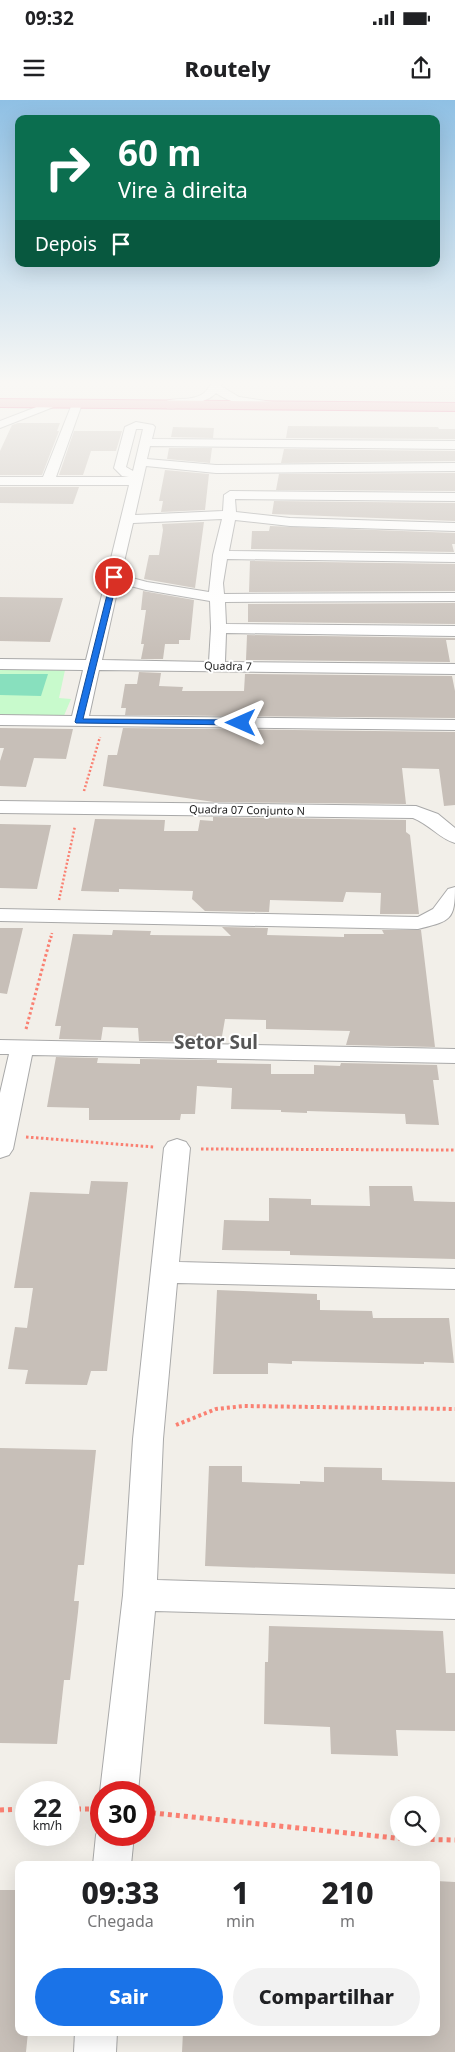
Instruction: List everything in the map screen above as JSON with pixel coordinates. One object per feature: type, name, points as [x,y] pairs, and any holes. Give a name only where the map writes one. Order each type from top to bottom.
[{"type":"street","points":[[48,481],[51,472]]},
{"type":"street","points":[[125,472],[138,473]]},
{"type":"street","points":[[0,481],[48,481],[156,472]]},
{"type":"street","points":[[217,666],[219,628],[216,590],[230,495],[228,478],[220,472]]},
{"type":"street","points":[[79,722],[138,473]]},
{"type":"street","points":[[230,495],[455,497]]},
{"type":"street","points":[[127,519],[184,517],[227,522],[455,527]]},
{"type":"street","points":[[220,554],[455,558]]},
{"type":"street","points":[[114,577],[146,586],[216,590],[455,597]]},
{"type":"street","points":[[219,628],[455,631]]},
{"type":"street","name":"Quadra 7","points":[[0,664],[455,669]]},
{"type":"street","points":[[0,720],[455,724]]},
{"type":"street","name":"Quadra 07 Conjunto N","points":[[0,807],[416,812],[431,818],[455,837]]},
{"type":"street","points":[[0,915],[418,923],[434,919],[443,914],[455,893]]},
{"type":"street","points":[[1,1142],[11,1047],[455,1056]]},
{"type":"street","points":[[120,1781],[140,1595],[148,1439],[177,1148]]},
{"type":"street","points":[[165,1272],[455,1278]]},
{"type":"street","points":[[140,1595],[455,1604]]},
{"type":"street","points":[[112,1861],[114,1846]]},
{"type":"street","points":[[95,2052],[96,2036]]},
{"type":"path","points":[[79,808],[105,722]]},
{"type":"path","points":[[1,1142],[177,1148],[455,1150]]},
{"type":"path","points":[[148,1439],[192,1417],[216,1409],[244,1406],[455,1409]]},
{"type":"path","points":[[0,1810],[15,1810]]},
{"type":"path","points":[[155,1813],[405,1839],[455,1840]]},
{"type":"green space","points":[[0,670],[65,670],[59,698],[71,699],[63,718],[0,717]]},
{"type":"green space","points":[[0,674],[48,674],[41,696],[0,695]]},
{"type":"building","points":[[0,472],[43,472],[42,475],[0,475]]},
{"type":"building","points":[[60,472],[84,472],[83,475],[59,475]]},
{"type":"building","points":[[165,472],[209,474],[205,510],[161,512],[163,501],[159,501]]},
{"type":"building","points":[[455,473],[455,491],[276,490],[279,474]]},
{"type":"building","points":[[0,487],[79,487],[73,504],[0,503]]},
{"type":"building","points":[[274,501],[455,503],[455,521],[272,514]]},
{"type":"building","points":[[204,522],[195,588],[144,579],[149,555],[159,555],[163,530],[162,524]]},
{"type":"building","points":[[270,526],[455,533],[455,544],[452,544],[454,552],[251,549],[252,531],[269,531]]},
{"type":"building","points":[[250,561],[455,564],[455,591],[249,592]]},
{"type":"building","points":[[143,591],[194,600],[190,640],[179,640],[179,644],[165,644],[163,659],[141,659],[144,644],[141,644],[146,610],[141,610]]},
{"type":"building","points":[[0,597],[63,598],[50,642],[0,641]]},
{"type":"building","points":[[455,603],[455,624],[248,622],[248,604]]},
{"type":"building","points":[[247,635],[455,638],[455,640],[446,640],[450,662],[246,660]]},
{"type":"building","points":[[139,672],[161,673],[159,686],[183,687],[182,691],[244,691],[245,674],[452,676],[455,691],[455,718],[125,715],[126,708],[121,708],[125,684],[137,684]]},
{"type":"building","points":[[0,728],[73,729],[66,759],[34,758],[26,787],[0,786],[0,761],[4,748],[0,748]]},
{"type":"building","points":[[123,728],[455,732],[455,805],[444,806],[439,769],[402,768],[406,804],[214,802],[103,786],[108,755],[117,755]]},
{"type":"building","points":[[213,817],[406,820],[406,832],[410,835],[419,914],[380,914],[381,893],[346,892],[343,902],[270,900],[269,912],[205,911],[192,899],[193,891],[119,889],[119,892],[81,891],[95,819],[165,820],[164,831],[198,831],[200,820],[213,821]]},
{"type":"building","points":[[0,824],[51,825],[37,889],[0,888]]},
{"type":"building","points":[[222,927],[268,928],[267,935],[344,937],[344,934],[384,934],[382,930],[421,930],[435,1047],[346,1045],[350,1031],[266,1029],[266,1020],[225,1019],[221,1042],[139,1041],[138,1028],[103,1027],[101,1040],[59,1039],[61,1026],[55,1026],[73,934],[112,935],[113,930],[151,931],[150,935],[231,936]]},
{"type":"building","points":[[0,928],[23,928],[7,994],[0,993]]},
{"type":"building","points":[[56,1057],[98,1058],[97,1063],[140,1064],[140,1059],[217,1060],[217,1063],[271,1064],[271,1074],[314,1074],[314,1065],[340,1066],[341,1063],[437,1065],[439,1080],[433,1080],[439,1125],[406,1124],[405,1114],[307,1111],[307,1113],[281,1112],[281,1110],[231,1109],[232,1088],[197,1086],[195,1114],[181,1114],[180,1120],[89,1120],[89,1108],[47,1107]]},
{"type":"building","points":[[91,1181],[128,1182],[107,1371],[91,1371],[87,1385],[25,1384],[28,1370],[8,1369],[15,1327],[27,1328],[33,1288],[14,1288],[30,1192],[89,1194]]},
{"type":"building","points":[[369,1186],[412,1186],[414,1201],[455,1202],[455,1259],[290,1255],[290,1251],[222,1250],[224,1220],[269,1221],[269,1198],[311,1199],[311,1205],[370,1206]]},
{"type":"building","points":[[217,1290],[317,1294],[317,1300],[320,1300],[320,1310],[372,1311],[373,1318],[449,1318],[454,1363],[292,1361],[292,1364],[268,1363],[268,1374],[213,1374]]},
{"type":"building","points":[[0,1448],[96,1450],[84,1565],[78,1565],[74,1601],[79,1601],[70,1680],[64,1680],[57,1744],[0,1743]]},
{"type":"building","points":[[209,1466],[242,1466],[242,1482],[300,1484],[300,1481],[324,1482],[324,1467],[382,1468],[382,1480],[455,1482],[455,1574],[205,1566]]},
{"type":"building","points":[[269,1626],[443,1631],[446,1673],[455,1673],[455,1731],[396,1730],[398,1756],[331,1754],[330,1727],[264,1724],[265,1662],[268,1662]]},
{"type":"building","points":[[440,1881],[455,1882],[455,2052],[182,2052],[183,2036],[440,2036]]},
{"type":"building","points":[[0,1890],[15,1890],[15,2036],[28,2036],[26,2052],[0,2052]]},
{"type":"district","name":"Setor Sul","points":[[216,1042]]},
{"type":"route","points":[[114,577],[79,722],[241,723]]}]
